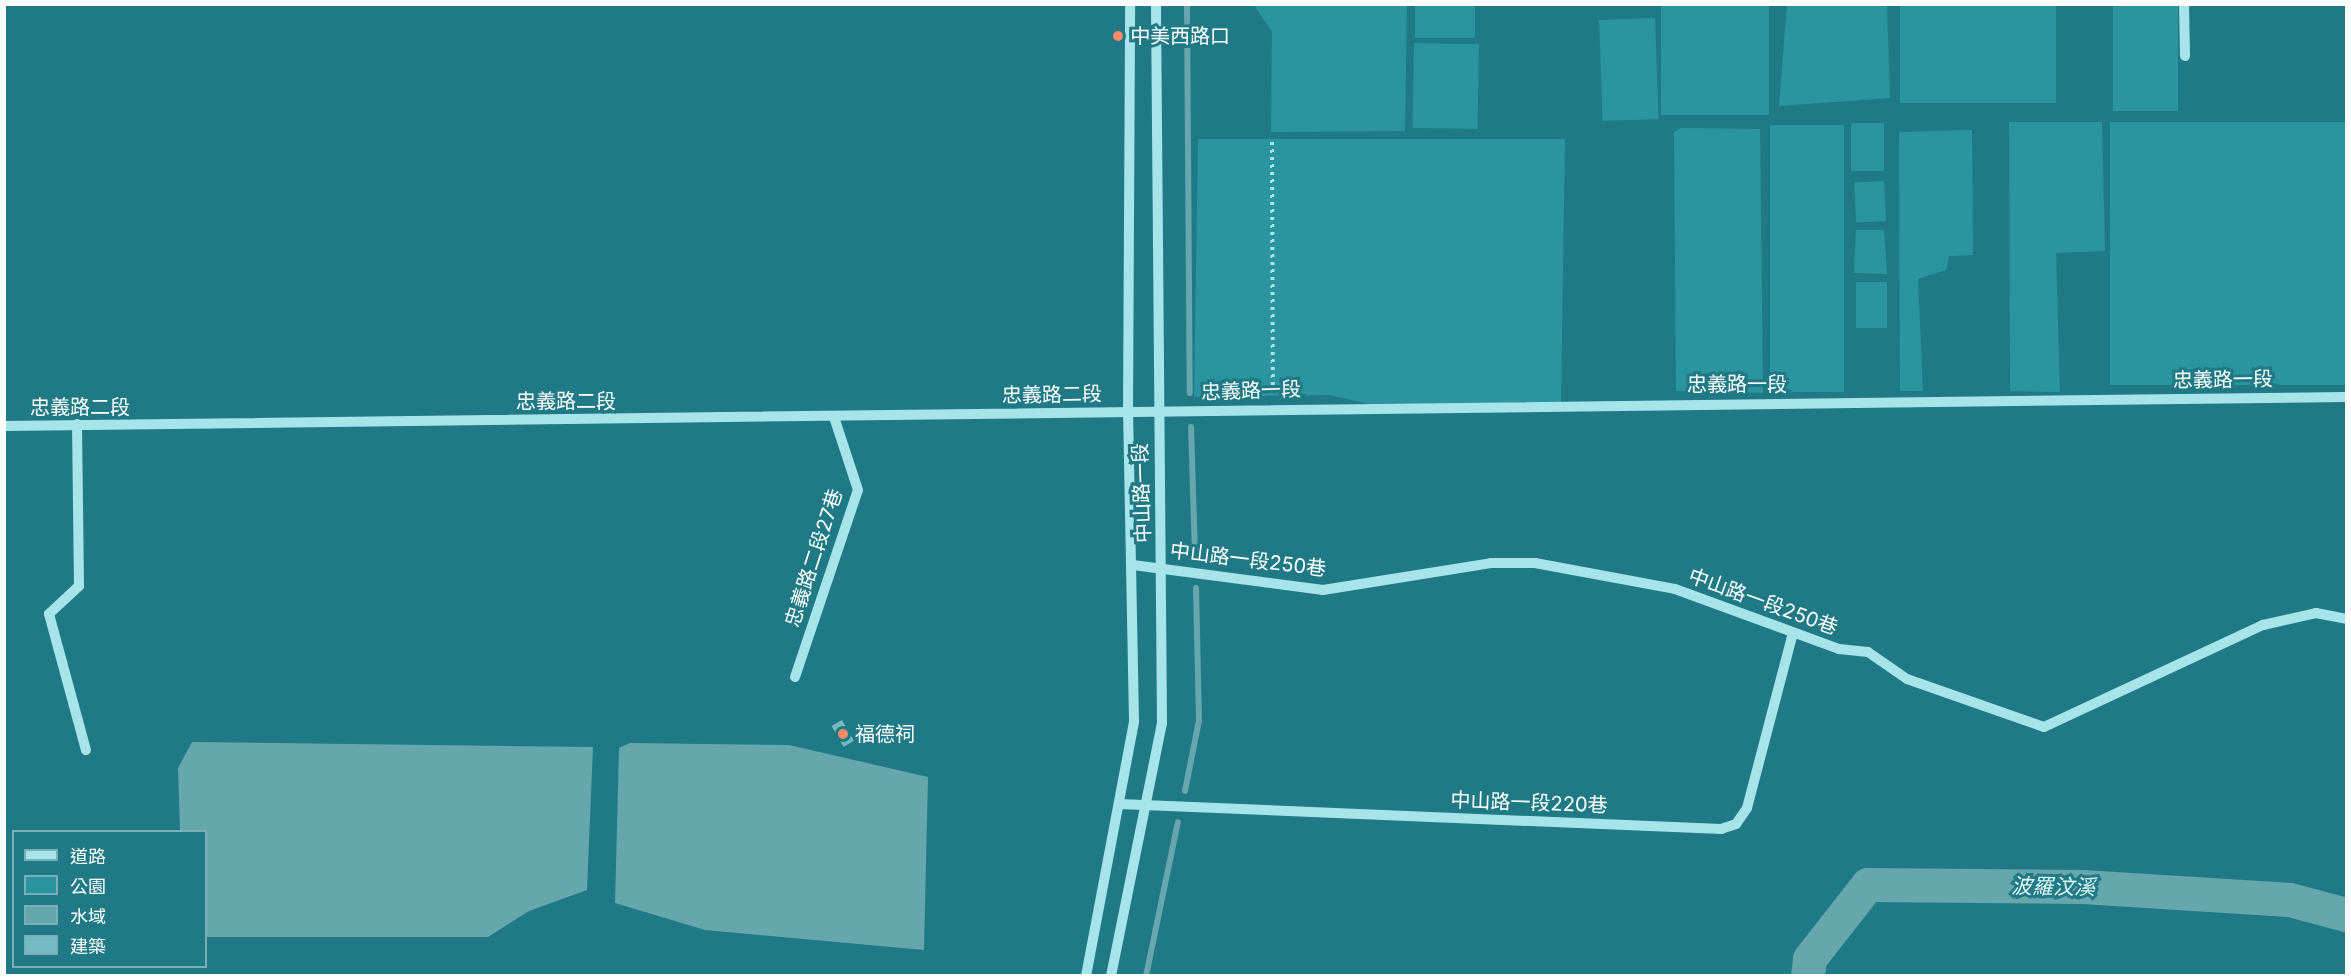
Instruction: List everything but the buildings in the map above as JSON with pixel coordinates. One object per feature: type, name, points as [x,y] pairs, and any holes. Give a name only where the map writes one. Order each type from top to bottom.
[{"type":"street","name":"中山路一段","points":[[1086,975],[1134,721],[1133,565],[1128,412],[1130,4]]},
{"type":"street","name":"中山路一段","points":[[1111,975],[1150,805],[1162,723],[1156,4]]},
{"type":"street","points":[[2184,4],[2185,57]]},
{"type":"street","name":"忠義路一段","points":[[1128,412],[1268,408],[2346,397]]},
{"type":"street","name":"忠義路二段","points":[[4,426],[1128,412]]},
{"type":"street","name":"忠義路二段27巷","points":[[795,677],[858,490],[834,417]]},
{"type":"street","points":[[77,424],[79,586],[49,614],[86,750]]},
{"type":"street","name":"中山路一段250巷","points":[[1133,565],[1162,567],[1323,590],[1491,563],[1535,563],[1675,589],[1793,633],[1868,652],[1907,680],[2044,726],[2263,625],[2316,613],[2346,619]]},
{"type":"street","name":"中山路一段220巷","points":[[1119,804],[1721,829],[1736,824],[1747,808],[1793,633]]},
{"type":"path","points":[[1268,408],[1274,402],[1272,142]]},
{"type":"green space","points":[[1787,4],[1887,5],[1890,98],[1779,106]]},
{"type":"green space","points":[[1254,5],[1407,5],[1405,131],[1271,132],[1272,32]]},
{"type":"green space","points":[[1415,5],[1475,5],[1475,38],[1415,38]]},
{"type":"green space","points":[[1661,5],[1769,5],[1769,115],[1661,115]]},
{"type":"green space","points":[[1900,5],[2056,5],[2056,103],[1900,103]]},
{"type":"green space","points":[[2113,5],[2178,5],[2178,111],[2113,111]]},
{"type":"green space","points":[[1655,18],[1659,119],[1603,121],[1599,20]]},
{"type":"green space","points":[[1414,43],[1479,44],[1478,129],[1413,128]]},
{"type":"green space","points":[[2009,122],[2102,122],[2105,251],[2056,253],[2060,392],[2010,391]]},
{"type":"green space","points":[[2110,122],[2346,122],[2346,385],[2110,385]]},
{"type":"green space","points":[[1851,123],[1884,123],[1884,171],[1851,171]]},
{"type":"green space","points":[[1770,125],[1844,125],[1844,392],[1770,392]]},
{"type":"green space","points":[[1681,128],[1760,129],[1763,393],[1676,391],[1674,132]]},
{"type":"green space","points":[[1972,130],[1973,255],[1949,256],[1946,270],[1918,279],[1923,391],[1900,391],[1899,132]]},
{"type":"green space","points":[[1198,139],[1565,139],[1561,404],[1382,407],[1330,395],[1194,397]]},
{"type":"green space","points":[[1884,181],[1886,221],[1856,223],[1854,183]]},
{"type":"green space","points":[[1856,230],[1884,230],[1887,274],[1854,273]]},
{"type":"green space","points":[[1856,282],[1887,282],[1887,328],[1856,328]]},
{"type":"water","points":[[192,742],[593,747],[587,890],[529,911],[488,937],[207,937],[207,830],[180,830],[178,768]]},
{"type":"water","points":[[630,743],[789,745],[928,777],[924,950],[705,930],[615,903],[619,748]]},
{"type":"waterway","points":[[1187,4],[1190,393]]},
{"type":"waterway","points":[[1191,427],[1195,557]]},
{"type":"waterway","points":[[1185,791],[1199,720],[1196,588]]},
{"type":"waterway","points":[[1146,976],[1178,822]]},
{"type":"waterway","name":"波羅汶溪","points":[[1808,976],[1810,959],[1868,885],[2083,887],[2290,900],[2346,915]]},
{"type":"place","name":"中美西路口","points":[[1118,36]]},
{"type":"place","name":"福德祠","points":[[843,734]]}]
